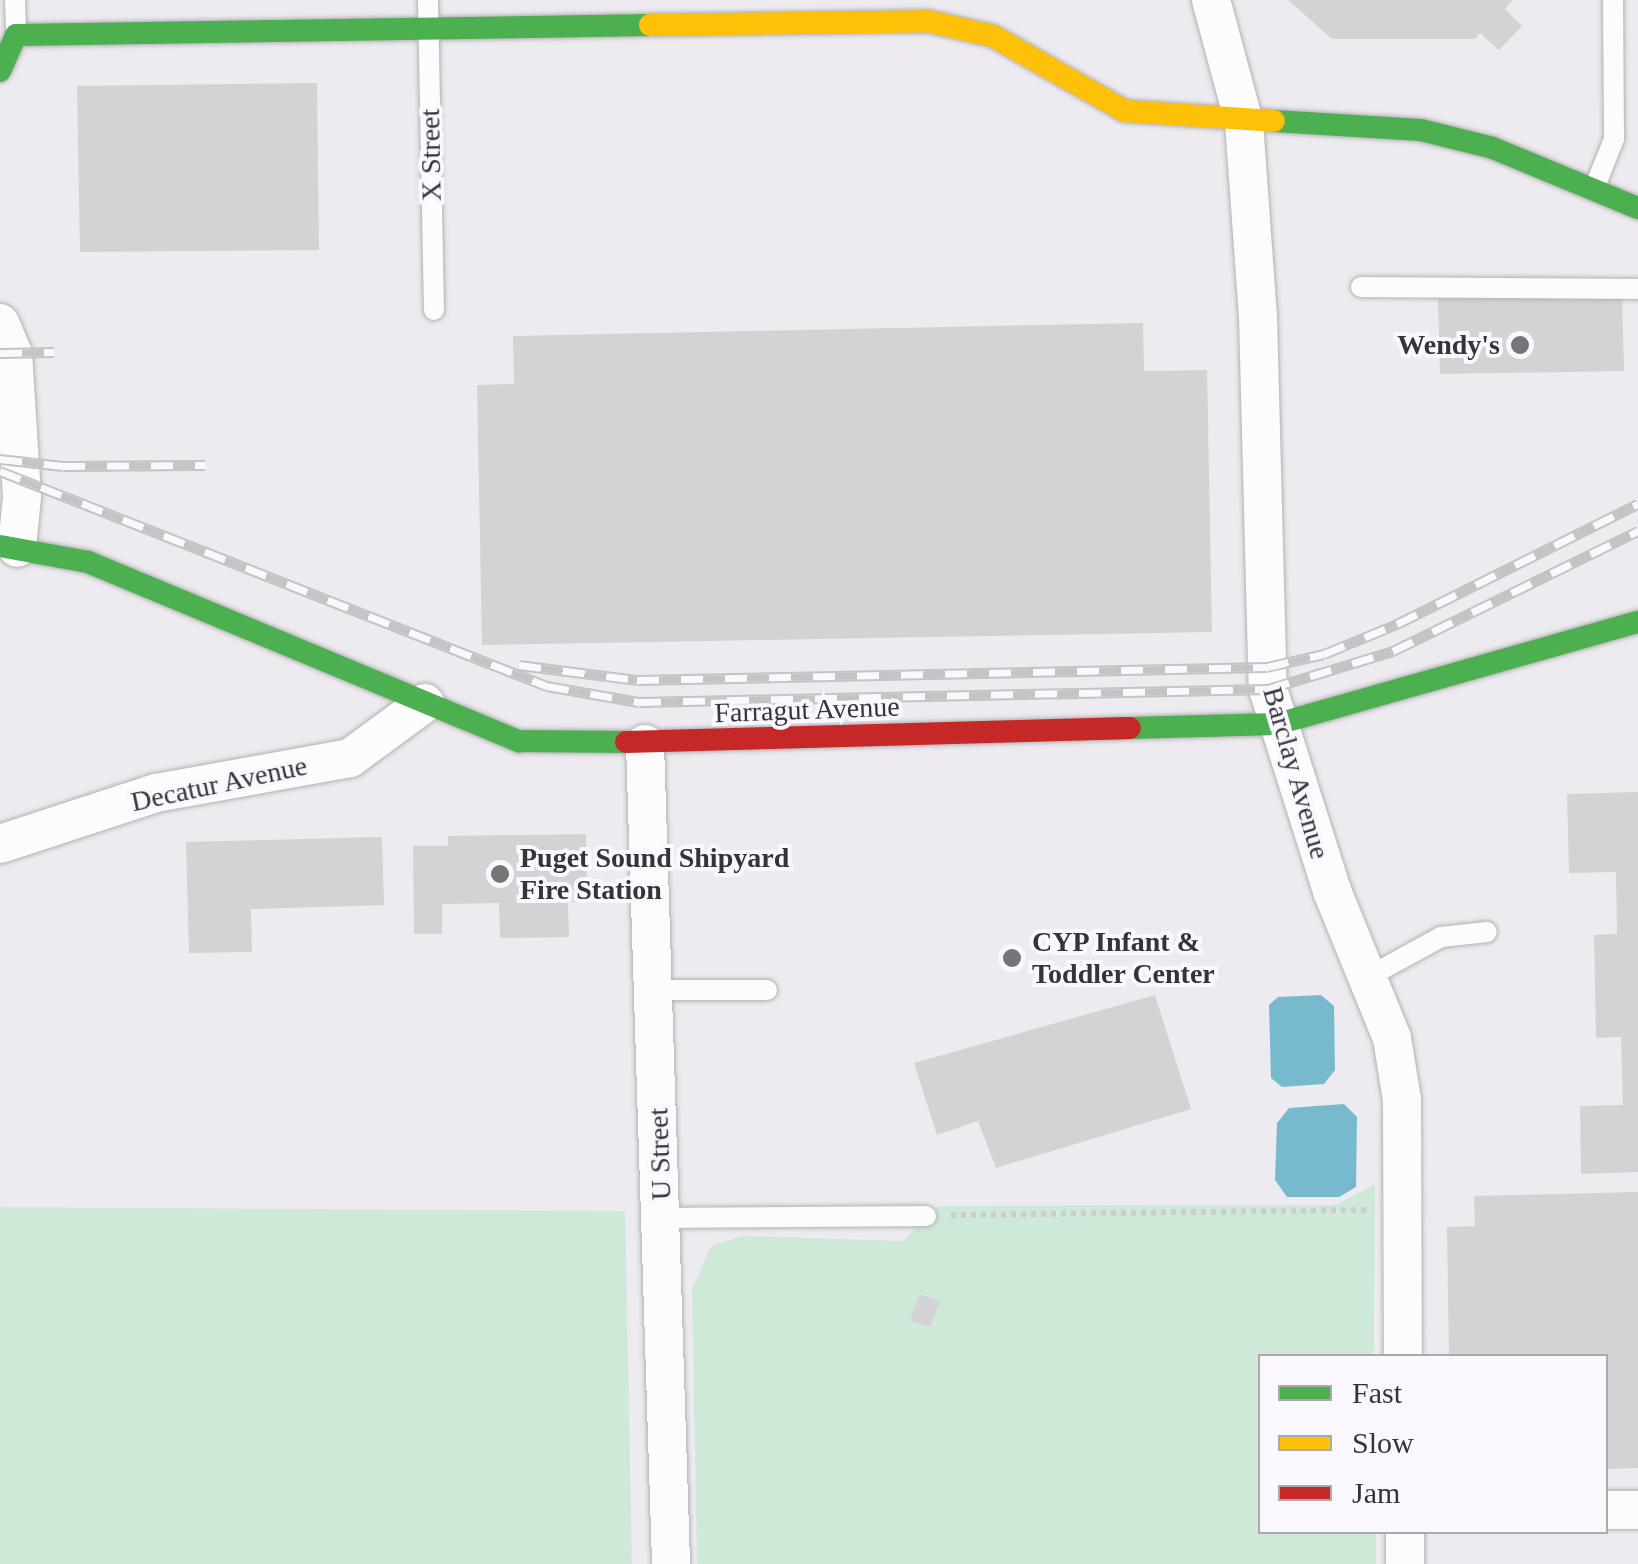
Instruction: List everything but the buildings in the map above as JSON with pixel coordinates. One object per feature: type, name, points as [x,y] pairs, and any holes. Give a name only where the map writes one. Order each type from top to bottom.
[{"type":"street","name":"Barclay Avenue","points":[[1211,0],[1244,122],[1258,317],[1268,689],[1394,1054],[1402,1186],[1403,1354]]},
{"type":"street","points":[[0,71],[8,35],[927,21],[993,36],[1125,111],[1244,122],[1421,130],[1493,148],[1638,208]]},
{"type":"street","points":[[0,322],[13,353],[22,497],[8,547]]},
{"type":"street","name":"Farragut Avenue","points":[[8,547],[88,562],[519,741],[645,744],[1277,724],[1634,635]]},
{"type":"street","name":"Decatur Avenue","points":[[0,844],[156,793],[350,758],[425,703]]},
{"type":"street","name":"U Street","points":[[645,744],[656,990],[671,1564]]},
{"type":"street","points":[[1608,1510],[1638,1510]]},
{"type":"street","points":[[1405,1534],[1405,1564]]},
{"type":"lane","points":[[8,35],[15,0]]},
{"type":"lane","name":"X Street","points":[[428,0],[434,310]]},
{"type":"lane","points":[[1594,190],[1614,139],[1613,0]]},
{"type":"lane","points":[[1360,288],[1638,289]]},
{"type":"lane","points":[[1368,978],[1441,937],[1486,932]]},
{"type":"lane","points":[[656,990],[767,990]]},
{"type":"lane","points":[[662,1218],[926,1216]]},
{"type":"path","points":[[926,1216],[1367,1211],[1402,1186]]},
{"type":"green space","points":[[1375,1184],[1374,1354],[1258,1354],[1258,1534],[1376,1534],[1376,1564],[697,1564],[692,1289],[711,1246],[743,1236],[902,1241],[939,1206],[1336,1205]]},
{"type":"green space","points":[[0,1207],[625,1211],[632,1564],[0,1564]]},
{"type":"water","points":[[1321,995],[1334,1006],[1335,1070],[1324,1084],[1282,1087],[1271,1078],[1269,1005],[1278,997]]},
{"type":"water","points":[[1344,1104],[1357,1117],[1356,1187],[1339,1197],[1287,1197],[1275,1180],[1277,1123],[1289,1108]]},
{"type":"railway","points":[[0,353],[54,352]]},
{"type":"railway","points":[[0,459],[63,466],[205,465]]},
{"type":"railway","points":[[0,471],[547,686],[639,702],[1268,689],[1393,651],[1638,531]]},
{"type":"railway","points":[[519,665],[637,680],[1267,667],[1324,654],[1397,624],[1638,504]]},
{"type":"traffic: fast","points":[[0,71],[16,35],[650,25]]},
{"type":"traffic: fast","points":[[1274,121],[1421,130],[1493,148],[1638,208]]},
{"type":"traffic: fast","points":[[0,546],[88,562],[519,741],[626,742]]},
{"type":"traffic: fast","points":[[1130,728],[1277,724],[1638,622]]},
{"type":"traffic: slow","points":[[650,25],[927,21],[993,36],[1125,111],[1274,121]]},
{"type":"traffic: jam","points":[[626,742],[1130,728]]},
{"type":"place","name":"Wendy's","points":[[1520,345]]},
{"type":"place","name":"Puget Sound Shipyard Fire Station","points":[[500,874]]},
{"type":"place","name":"CYP Infant & Toddler Center","points":[[1012,958]]}]
